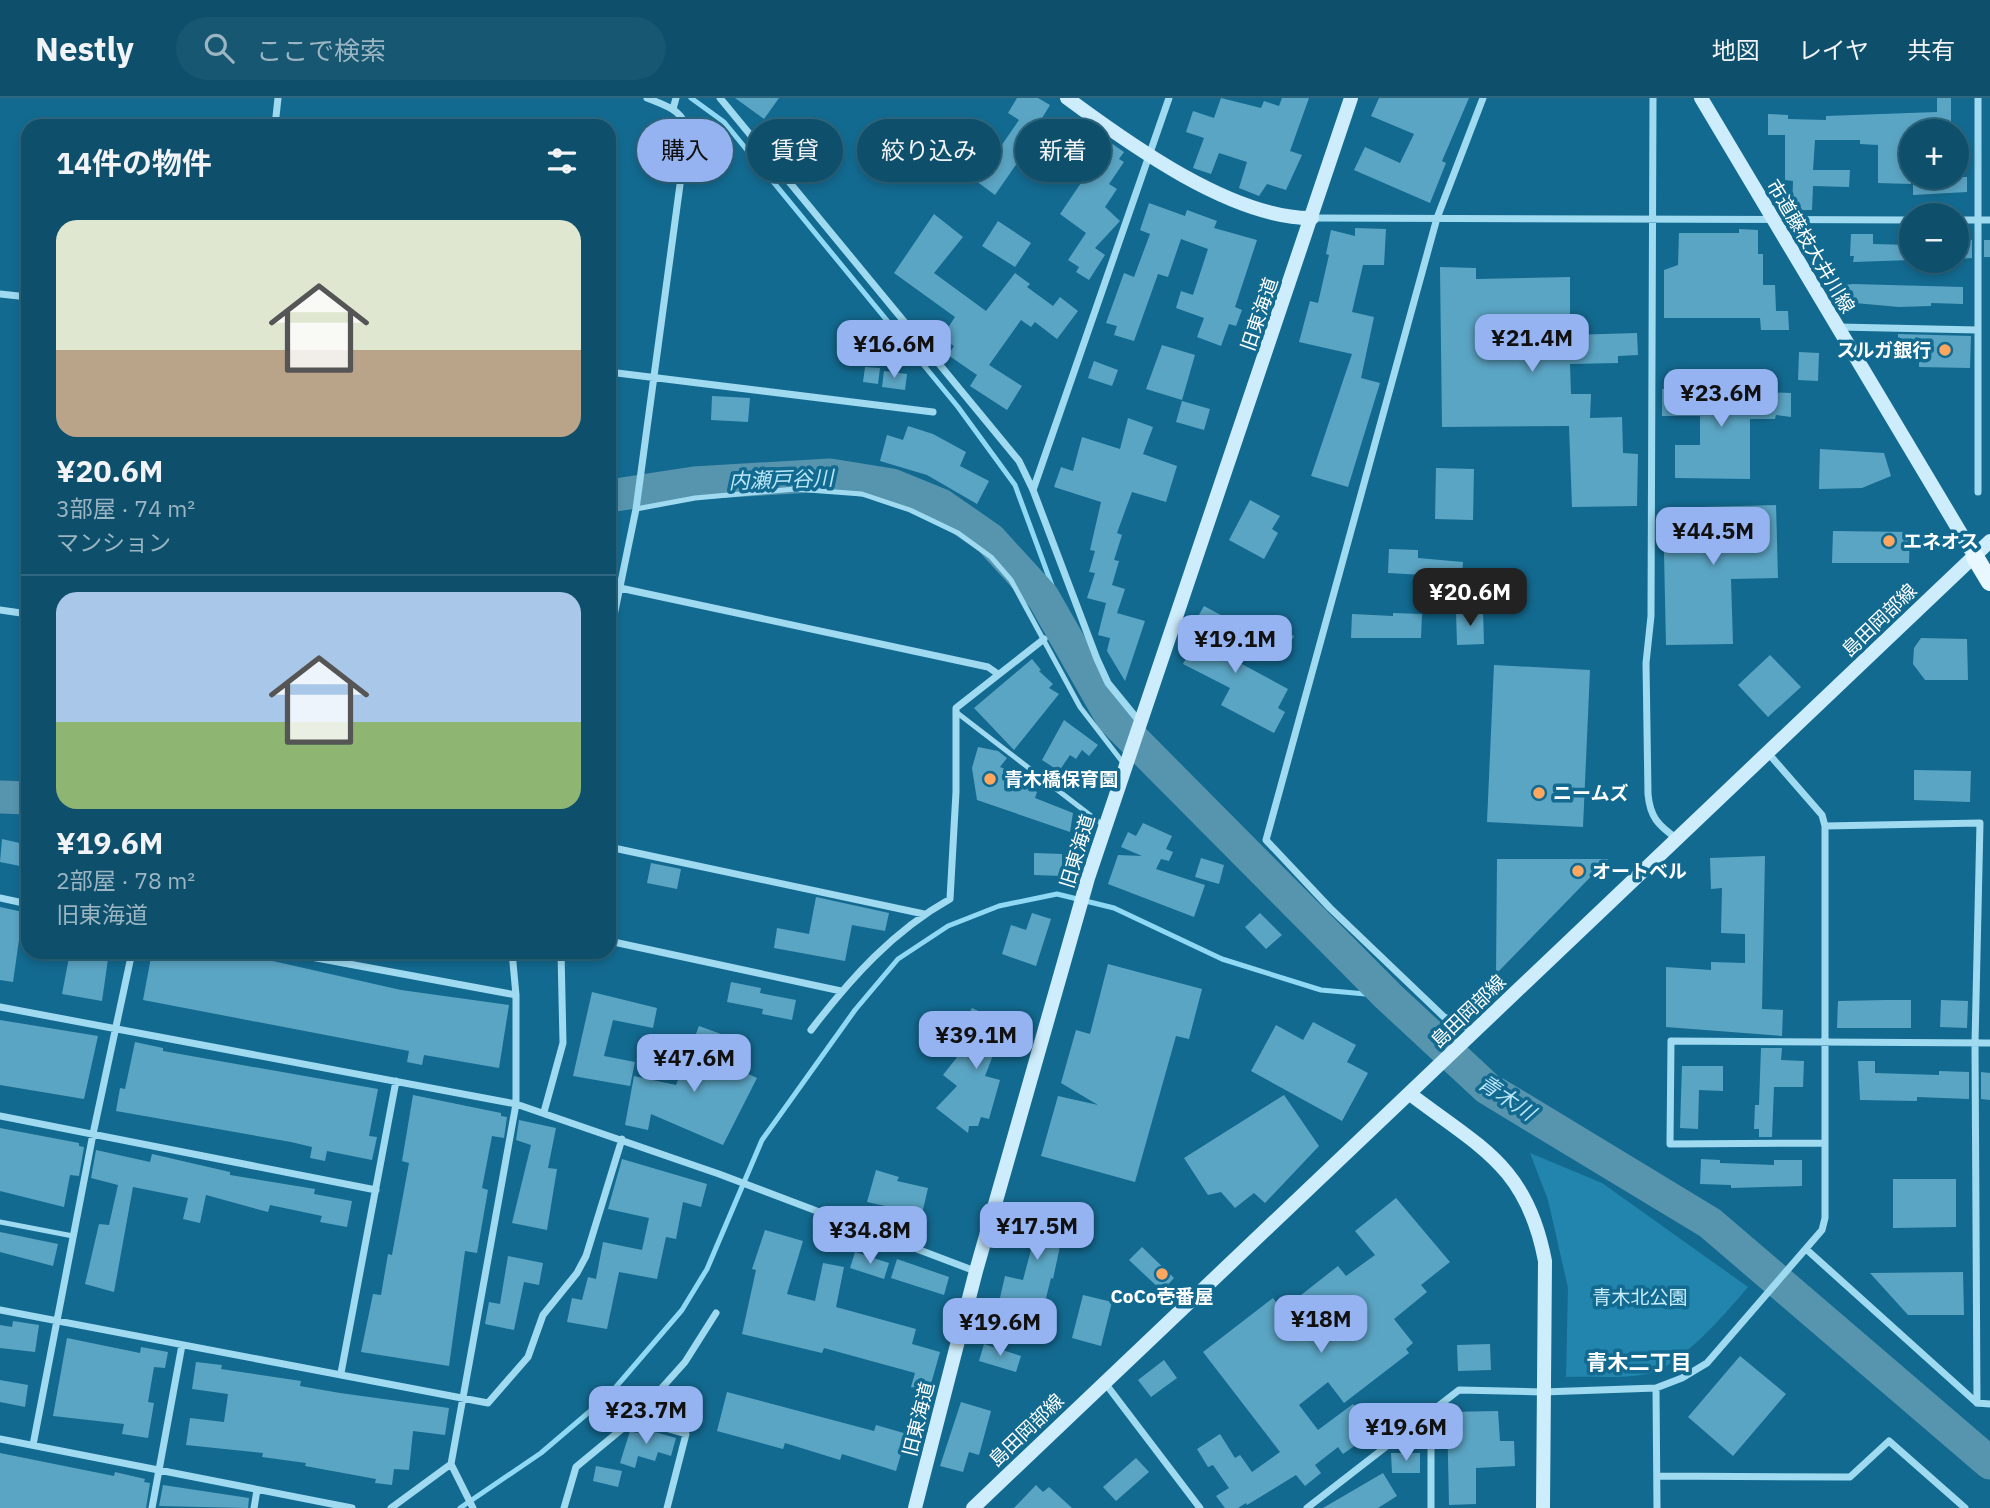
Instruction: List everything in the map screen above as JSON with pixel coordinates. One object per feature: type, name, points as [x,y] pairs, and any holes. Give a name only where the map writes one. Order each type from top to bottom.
[{"type":"main road","points":[[1975,557],[1990,582]]},
{"type":"street","points":[[276,119],[278,98]]},
{"type":"street","points":[[616,607],[636,509],[687,133],[686,120],[673,109],[647,98]]},
{"type":"street","points":[[673,109],[676,98]]},
{"type":"street","points":[[720,98],[1019,461],[1033,490],[1108,683],[1139,721]]},
{"type":"street","points":[[1067,98],[1149,156],[1189,178],[1287,218],[1899,220]]},
{"type":"street","points":[[1033,490],[1169,98]]},
{"type":"street","name":"旧東海道","points":[[915,1508],[976,1271],[1104,826],[1352,98]]},
{"type":"street","points":[[1473,1033],[1444,1017],[1330,908],[1266,840],[1437,218],[1483,98]]},
{"type":"street","points":[[1653,98],[1651,616],[1646,663],[1648,794],[1649,810],[1657,824],[1676,838]]},
{"type":"street","name":"市道藤枝大井川線","points":[[1701,98],[1975,557]]},
{"type":"street","points":[[1978,98],[1978,492]]},
{"type":"street","points":[[1969,220],[1990,220]]},
{"type":"street","points":[[0,294],[21,296]]},
{"type":"street","points":[[1837,327],[1978,330]]},
{"type":"street","points":[[616,373],[933,412]]},
{"type":"street","name":"島田岡部線","points":[[972,1508],[1990,541]]},
{"type":"street","points":[[620,588],[988,667],[998,674]]},
{"type":"street","points":[[0,610],[21,613]]},
{"type":"street","points":[[811,1030],[841,991],[879,950],[924,914],[950,899],[956,792],[956,708],[1044,639]]},
{"type":"street","points":[[1307,1508],[1460,1390],[1543,1392],[1656,1388],[1682,1378],[1707,1363],[1822,1230],[1825,1218],[1825,826],[1822,815],[1768,753]]},
{"type":"street","points":[[1825,826],[1980,824],[1975,1043],[1977,1404]]},
{"type":"street","points":[[616,848],[924,914]]},
{"type":"street","points":[[0,898],[21,902]]},
{"type":"street","points":[[616,943],[841,991]]},
{"type":"street","points":[[33,1445],[93,1133],[130,959]]},
{"type":"street","points":[[322,959],[516,995]]},
{"type":"street","points":[[473,1508],[451,1464],[516,1104],[516,995],[513,959]]},
{"type":"street","points":[[544,1112],[563,1043],[561,959]]},
{"type":"street","points":[[0,1007],[516,1104],[719,1174],[976,1271]]},
{"type":"street","points":[[1825,1143],[1670,1144],[1671,1041],[1990,1043]]},
{"type":"street","points":[[341,1373],[396,1081]]},
{"type":"street","points":[[1410,1094],[1494,1157],[1528,1200],[1539,1233],[1545,1261],[1543,1508]]},
{"type":"street","points":[[0,1116],[376,1190]]},
{"type":"street","points":[[0,1310],[341,1373],[488,1404],[528,1357],[543,1315],[577,1273],[586,1256],[622,1139]]},
{"type":"street","points":[[1806,1249],[1977,1404],[1990,1404]]},
{"type":"street","points":[[564,1508],[576,1467],[635,1419],[685,1362],[716,1313]]},
{"type":"street","points":[[152,1508],[182,1345]]},
{"type":"street","points":[[1105,1382],[1200,1508]]},
{"type":"street","points":[[1656,1388],[1657,1508]]},
{"type":"street","points":[[1431,1412],[1431,1508]]},
{"type":"street","points":[[635,1419],[686,1434],[667,1508]]},
{"type":"street","points":[[0,1439],[352,1508]]},
{"type":"street","points":[[1657,1476],[1850,1477],[1889,1441],[1965,1508]]},
{"type":"street","points":[[391,1508],[451,1464]]},
{"type":"street","points":[[254,1508],[257,1490]]},
{"type":"lane","points":[[636,509],[744,492],[795,489],[862,494],[910,510],[958,533],[991,557],[1011,580],[1080,707],[1124,764]]},
{"type":"lane","points":[[956,712],[1104,826]]},
{"type":"lane","points":[[0,1222],[74,1237]]},
{"type":"green space","name":"青木北公園","points":[[1530,1153],[1602,1183],[1748,1287],[1702,1338],[1660,1370],[1627,1376],[1566,1377],[1568,1288],[1548,1200]]},
{"type":"building","points":[[735,98],[779,98],[764,119]]},
{"type":"building","points":[[1017,98],[1038,98],[1050,105],[1042,119],[1017,119],[1008,113]]},
{"type":"building","points":[[1221,98],[1261,108],[1264,101],[1279,106],[1282,98],[1309,98],[1290,151],[1302,155],[1286,190],[1267,184],[1259,196],[1239,188],[1247,162],[1219,153],[1211,174],[1193,168],[1204,138],[1186,132],[1193,111],[1214,118]]},
{"type":"building","points":[[1379,98],[1469,98],[1442,161],[1446,163],[1430,203],[1354,170],[1365,147],[1400,163],[1414,134],[1371,116]]},
{"type":"building","points":[[1937,98],[1951,98],[1951,119],[1899,119],[1899,184],[1878,183],[1878,145],[1860,144],[1860,140],[1815,140],[1813,170],[1850,170],[1849,187],[1813,186],[1812,210],[1792,210],[1793,181],[1785,180],[1785,135],[1768,135],[1768,114],[1788,115],[1788,119],[1826,120],[1826,116],[1937,112]]},
{"type":"building","points":[[1015,126],[1015,166],[995,195],[977,182],[1001,182],[1001,146]]},
{"type":"building","points":[[1111,143],[1124,152],[1119,159],[1124,162],[1111,181]]},
{"type":"building","points":[[1082,182],[1110,182],[1109,184],[1117,189],[1105,207],[1120,221],[1095,248],[1105,255],[1089,280],[1076,272],[1079,267],[1068,260],[1086,233],[1060,214]]},
{"type":"building","points":[[1913,189],[1967,189],[1967,192],[1913,195]]},
{"type":"building","points":[[1149,203],[1185,216],[1187,210],[1217,221],[1214,228],[1257,240],[1235,307],[1242,310],[1236,326],[1229,324],[1221,346],[1197,337],[1204,318],[1176,308],[1181,291],[1193,295],[1208,249],[1181,239],[1168,277],[1158,274],[1134,341],[1114,335],[1117,326],[1106,323],[1124,273],[1134,277],[1150,234],[1140,230]]},
{"type":"building","points":[[934,214],[963,237],[934,273],[986,311],[1015,273],[1030,284],[1027,287],[1053,306],[1060,297],[1078,311],[1057,339],[1035,322],[1031,327],[1021,320],[989,365],[1022,386],[1007,410],[970,386],[977,375],[948,355],[954,346],[941,338],[955,317],[894,273]]},
{"type":"building","points":[[998,221],[1031,243],[1015,267],[982,246]]},
{"type":"building","points":[[1355,228],[1386,229],[1384,265],[1363,265],[1352,312],[1374,317],[1361,378],[1380,383],[1348,487],[1311,476],[1352,354],[1299,342],[1310,301],[1318,303],[1329,255],[1326,254],[1331,230],[1355,236]]},
{"type":"building","points":[[1739,229],[1758,230],[1758,254],[1763,254],[1763,285],[1775,285],[1776,311],[1788,311],[1789,330],[1761,330],[1760,318],[1664,318],[1664,270],[1678,265],[1679,233],[1739,233]]},
{"type":"building","points":[[1851,234],[1873,234],[1873,244],[1899,245],[1899,260],[1853,262],[1854,256],[1850,256]]},
{"type":"building","points":[[1969,240],[1972,240],[1972,258],[1969,258]]},
{"type":"building","points":[[1984,240],[1990,240],[1990,257],[1984,257]]},
{"type":"building","points":[[1440,267],[1476,268],[1476,279],[1570,277],[1570,335],[1637,333],[1638,355],[1618,356],[1618,363],[1570,364],[1571,394],[1591,394],[1590,418],[1622,417],[1623,453],[1638,454],[1637,506],[1572,507],[1569,426],[1442,427]]},
{"type":"building","points":[[1844,285],[1963,287],[1963,304],[1931,303],[1931,306],[1899,307],[1844,302]]},
{"type":"building","points":[[1898,334],[1971,336],[1970,368],[1919,367],[1919,358],[1898,358]]},
{"type":"building","points":[[1162,345],[1195,355],[1182,400],[1146,389]]},
{"type":"building","points":[[1799,352],[1819,353],[1818,381],[1798,380]]},
{"type":"building","points":[[1094,361],[1118,370],[1112,386],[1088,378]]},
{"type":"building","points":[[865,367],[880,368],[878,384],[863,382]]},
{"type":"building","points":[[884,371],[907,374],[905,390],[882,387]]},
{"type":"building","points":[[1662,389],[1791,393],[1791,417],[1776,415],[1775,419],[1750,419],[1750,479],[1675,478],[1675,445],[1700,445],[1700,416],[1662,416]]},
{"type":"building","points":[[712,396],[750,398],[748,422],[711,420]]},
{"type":"building","points":[[1182,401],[1210,409],[1204,430],[1176,422]]},
{"type":"building","points":[[1128,418],[1153,427],[1143,454],[1177,466],[1166,502],[1132,492],[1117,533],[1122,535],[1114,560],[1119,561],[1112,585],[1125,589],[1117,613],[1145,621],[1125,681],[1107,651],[1114,621],[1110,638],[1098,635],[1106,603],[1087,598],[1095,573],[1089,572],[1095,551],[1090,550],[1101,502],[1054,487],[1061,467],[1073,471],[1082,437],[1120,449]]},
{"type":"building","points":[[908,426],[933,434],[966,452],[960,466],[989,481],[977,504],[927,475],[880,461],[887,435],[903,440]]},
{"type":"building","points":[[1820,449],[1884,453],[1891,476],[1862,488],[1819,489]]},
{"type":"building","points":[[1436,468],[1474,469],[1473,520],[1435,519]]},
{"type":"building","points":[[1250,500],[1280,516],[1272,529],[1278,533],[1264,559],[1229,540]]},
{"type":"building","points":[[1776,505],[1778,578],[1731,579],[1733,644],[1666,645],[1663,508]]},
{"type":"building","points":[[1833,531],[1910,532],[1909,563],[1832,563]]},
{"type":"building","points":[[1389,549],[1418,550],[1418,558],[1463,562],[1461,587],[1423,584],[1424,575],[1388,573]]},
{"type":"building","points":[[1204,606],[1232,621],[1216,650],[1288,689],[1278,708],[1285,712],[1274,733],[1221,705],[1230,688],[1183,664],[1204,624],[1196,620]]},
{"type":"building","points":[[1483,610],[1484,644],[1457,645],[1456,611]]},
{"type":"building","points":[[1393,613],[1422,614],[1421,638],[1351,638],[1352,614],[1393,616]]},
{"type":"building","points":[[1269,622],[1294,636],[1285,653],[1259,639]]},
{"type":"building","points":[[1921,638],[1967,639],[1968,680],[1925,680],[1913,664],[1914,648]]},
{"type":"building","points":[[1770,655],[1801,687],[1768,717],[1738,685]]},
{"type":"building","points":[[1032,659],[1041,670],[1039,671],[1053,684],[1049,688],[1059,694],[1014,750],[974,708]]},
{"type":"building","points":[[1494,665],[1590,670],[1583,827],[1487,822]]},
{"type":"building","points":[[1064,720],[1098,745],[1089,756],[1082,750],[1076,759],[1070,755],[1059,771],[1042,760]]},
{"type":"building","points":[[978,747],[998,751],[1007,758],[1000,767],[1023,776],[1021,785],[1037,792],[1035,798],[1073,813],[1070,832],[977,800],[972,768]]},
{"type":"building","points":[[1914,770],[1971,771],[1970,802],[1914,800]]},
{"type":"building","points":[[1143,823],[1172,836],[1166,849],[1173,852],[1169,861],[1161,859],[1156,869],[1205,885],[1194,917],[1108,884],[1118,855],[1142,856],[1121,847],[1128,832],[1136,836]]},
{"type":"building","points":[[2,839],[21,843],[20,866],[0,862]]},
{"type":"building","points":[[1034,853],[1062,854],[1062,876],[1034,875]]},
{"type":"building","points":[[1765,856],[1762,1009],[1783,1010],[1782,1036],[1666,1027],[1666,967],[1711,970],[1711,962],[1745,963],[1745,934],[1721,933],[1722,888],[1711,889],[1710,858]]},
{"type":"building","points":[[1201,858],[1224,865],[1219,884],[1195,877]]},
{"type":"building","points":[[1497,859],[1608,859],[1496,974]]},
{"type":"building","points":[[651,863],[681,869],[677,889],[647,883]]},
{"type":"building","points":[[816,897],[889,913],[885,931],[852,925],[845,961],[774,948],[777,928],[809,934]]},
{"type":"building","points":[[0,907],[21,912],[21,926],[13,982],[0,980]]},
{"type":"building","points":[[1032,913],[1051,919],[1036,966],[1002,954],[1011,925],[1026,930]]},
{"type":"building","points":[[1260,913],[1282,935],[1266,949],[1245,927]]},
{"type":"building","points":[[69,959],[108,959],[102,1001],[62,994]]},
{"type":"building","points":[[151,959],[264,959],[401,990],[509,1005],[499,1068],[424,1055],[422,1065],[407,1062],[409,1051],[143,1000]]},
{"type":"building","points":[[1108,964],[1202,989],[1189,1039],[1176,1036],[1135,1182],[1041,1156],[1058,1096],[1098,1105],[1061,1083],[1076,1030],[1090,1034]]},
{"type":"building","points":[[731,982],[761,988],[760,993],[796,1000],[792,1020],[762,1014],[763,1009],[727,1002]]},
{"type":"building","points":[[592,992],[657,1008],[653,1028],[613,1020],[604,1056],[635,1062],[630,1086],[573,1076]]},
{"type":"building","points":[[1911,1000],[1911,1028],[1837,1028],[1838,1001]]},
{"type":"building","points":[[1941,1000],[1968,1001],[1967,1028],[1940,1027]]},
{"type":"building","points":[[972,1008],[1019,1030],[1009,1052],[997,1045],[985,1076],[1000,1080],[989,1119],[981,1117],[978,1126],[969,1126],[968,1133],[936,1108],[957,1086],[943,1075],[965,1047],[974,1026],[965,1020]]},
{"type":"building","points":[[0,1020],[98,1036],[84,1099],[0,1085]]},
{"type":"building","points":[[1313,1022],[1356,1045],[1347,1062],[1368,1073],[1342,1121],[1251,1071],[1276,1025],[1303,1040]]},
{"type":"building","points":[[699,1026],[721,1034],[712,1057],[757,1078],[723,1145],[651,1114],[648,1130],[625,1125],[634,1076],[676,1085]]},
{"type":"building","points":[[135,1042],[163,1048],[163,1051],[378,1089],[369,1136],[377,1137],[372,1160],[327,1151],[325,1161],[310,1158],[312,1147],[116,1111],[120,1088],[125,1089]]},
{"type":"building","points":[[1761,1048],[1782,1048],[1781,1060],[1804,1061],[1803,1087],[1774,1087],[1772,1137],[1759,1137],[1759,1129],[1754,1129],[1755,1105],[1759,1105]]},
{"type":"building","points":[[1858,1061],[1875,1061],[1875,1073],[1939,1075],[1939,1071],[1969,1072],[1969,1099],[1917,1097],[1917,1101],[1860,1100]]},
{"type":"building","points":[[1682,1066],[1723,1066],[1723,1091],[1699,1090],[1698,1129],[1680,1128]]},
{"type":"building","points":[[1981,1072],[1990,1073],[1990,1100],[1981,1099]]},
{"type":"building","points":[[413,1095],[501,1113],[501,1116],[507,1117],[504,1138],[492,1136],[482,1188],[488,1190],[477,1253],[465,1251],[449,1366],[361,1352],[373,1294],[381,1295],[388,1254],[392,1255],[409,1163],[402,1161]]},
{"type":"building","points":[[1284,1095],[1319,1146],[1265,1203],[1254,1193],[1235,1208],[1221,1192],[1208,1195],[1184,1158]]},
{"type":"building","points":[[519,1120],[556,1128],[548,1168],[557,1169],[547,1230],[512,1223],[531,1145],[516,1140]]},
{"type":"building","points":[[0,1128],[79,1143],[79,1146],[84,1147],[79,1176],[70,1175],[64,1207],[0,1191]]},
{"type":"building","points":[[96,1150],[150,1162],[152,1154],[230,1172],[230,1175],[315,1189],[314,1194],[352,1201],[347,1227],[320,1222],[322,1216],[270,1205],[268,1212],[206,1195],[200,1223],[183,1219],[188,1198],[133,1187],[114,1292],[85,1284],[99,1224],[109,1225],[118,1185],[91,1178]]},
{"type":"building","points":[[622,1159],[707,1184],[701,1207],[683,1202],[676,1239],[666,1237],[657,1279],[619,1272],[607,1329],[567,1322],[572,1298],[582,1300],[588,1277],[596,1279],[603,1242],[642,1250],[649,1218],[608,1209]]},
{"type":"building","points":[[1701,1159],[1720,1160],[1720,1163],[1774,1165],[1774,1160],[1802,1160],[1802,1186],[1731,1188],[1731,1185],[1700,1184]]},
{"type":"building","points":[[876,1170],[899,1177],[897,1181],[928,1188],[922,1214],[867,1202]]},
{"type":"building","points":[[1893,1179],[1956,1179],[1956,1227],[1893,1228]]},
{"type":"building","points":[[1396,1198],[1450,1262],[1421,1285],[1427,1292],[1394,1319],[1413,1343],[1406,1349],[1409,1353],[1344,1403],[1328,1382],[1299,1405],[1318,1430],[1353,1404],[1374,1432],[1343,1454],[1338,1447],[1315,1465],[1321,1473],[1305,1486],[1296,1475],[1247,1505],[1246,1503],[1238,1508],[1225,1508],[1216,1496],[1229,1488],[1213,1465],[1208,1467],[1197,1449],[1220,1434],[1235,1458],[1240,1455],[1252,1472],[1280,1452],[1203,1352],[1273,1298],[1282,1310],[1338,1266],[1346,1276],[1375,1255],[1355,1231]]},
{"type":"building","points":[[1036,1205],[1067,1213],[1053,1279],[1051,1278],[1044,1306],[1036,1304],[1034,1311],[999,1302],[1005,1276],[1023,1280],[1037,1227],[1030,1225]]},
{"type":"building","points":[[765,1230],[803,1241],[787,1294],[815,1301],[823,1263],[844,1267],[836,1307],[916,1329],[912,1344],[940,1352],[929,1391],[911,1387],[915,1373],[824,1348],[822,1353],[742,1334],[756,1270],[752,1269]]},
{"type":"building","points":[[0,1232],[58,1244],[53,1266],[0,1252]]},
{"type":"building","points":[[1142,1247],[1174,1278],[1162,1291],[1129,1260]]},
{"type":"building","points":[[855,1252],[889,1263],[884,1279],[850,1268]]},
{"type":"building","points":[[508,1256],[543,1263],[539,1285],[524,1282],[514,1330],[485,1324],[489,1302],[500,1304]]},
{"type":"building","points":[[897,1259],[949,1277],[944,1295],[891,1278]]},
{"type":"building","points":[[1963,1272],[1964,1315],[1908,1315],[1870,1273]]},
{"type":"building","points":[[1083,1295],[1112,1302],[1101,1346],[1072,1338]]},
{"type":"building","points":[[13,1321],[39,1325],[35,1352],[0,1348],[0,1325],[12,1327]]},
{"type":"building","points":[[67,1338],[140,1353],[141,1347],[168,1352],[165,1368],[154,1367],[148,1402],[154,1403],[148,1438],[122,1434],[124,1424],[53,1416]]},
{"type":"building","points":[[984,1344],[1021,1356],[1016,1372],[979,1361]]},
{"type":"building","points":[[1490,1344],[1491,1370],[1458,1371],[1457,1345]]},
{"type":"building","points":[[1740,1356],[1786,1394],[1733,1456],[1688,1417]]},
{"type":"building","points":[[1164,1360],[1177,1378],[1151,1397],[1138,1380]]},
{"type":"building","points":[[196,1362],[222,1365],[221,1369],[301,1381],[300,1386],[449,1408],[445,1435],[413,1431],[409,1470],[394,1469],[392,1485],[375,1483],[376,1479],[305,1466],[306,1463],[262,1457],[263,1453],[186,1445],[190,1418],[224,1422],[228,1394],[192,1389]]},
{"type":"building","points":[[0,1380],[28,1385],[25,1407],[0,1402]]},
{"type":"building","points":[[727,1392],[874,1431],[876,1425],[907,1434],[896,1471],[842,1454],[840,1460],[785,1443],[783,1449],[717,1431]]},
{"type":"building","points":[[961,1402],[991,1411],[979,1455],[969,1452],[963,1472],[940,1466]]},
{"type":"building","points":[[1498,1411],[1500,1441],[1514,1441],[1515,1466],[1476,1468],[1476,1504],[1449,1505],[1447,1412]]},
{"type":"building","points":[[641,1428],[676,1438],[671,1456],[658,1452],[655,1461],[638,1456],[635,1468],[620,1463],[630,1431],[637,1433]]},
{"type":"building","points":[[0,1453],[114,1476],[115,1472],[145,1479],[144,1482],[150,1483],[146,1508],[0,1508]]},
{"type":"building","points":[[1391,1453],[1420,1453],[1420,1473],[1392,1473]]},
{"type":"building","points":[[1136,1458],[1149,1472],[1116,1501],[1103,1487]]},
{"type":"building","points":[[596,1466],[622,1471],[618,1487],[593,1481]]},
{"type":"building","points":[[1383,1473],[1397,1496],[1378,1508],[1323,1508]]},
{"type":"building","points":[[163,1485],[249,1498],[248,1508],[159,1506]]},
{"type":"building","points":[[1036,1485],[1043,1492],[1049,1487],[1072,1508],[1014,1508]]},
{"type":"waterway","points":[[691,98],[724,122],[958,407],[1015,485],[1082,667]]},
{"type":"waterway","name":"青木川","points":[[616,495],[694,483],[830,475],[892,485],[941,505],[990,539],[1043,597],[1112,718],[1388,996],[1487,1088],[1710,1223],[1990,1463]]},
{"type":"waterway","name":"内瀬戸谷川","points":[[0,797],[21,798]]},
{"type":"waterway","points":[[460,1508],[541,1453],[609,1395],[682,1310],[707,1269],[762,1140],[855,1010],[898,959],[948,926],[999,906],[1057,894],[1114,908],[1222,959],[1321,990],[1388,996]]},
{"type":"place","name":"スルガ銀行","points":[[1945,350]]},
{"type":"place","name":"エネオス","points":[[1889,541]]},
{"type":"place","name":"青木橋保育園","points":[[990,779]]},
{"type":"place","name":"ニームズ","points":[[1539,793]]},
{"type":"place","name":"オートベル","points":[[1578,871]]},
{"type":"place","name":"CoCo壱番屋","points":[[1162,1274]]},
{"type":"district","name":"青木二丁目","points":[[1639,1362]]}]
